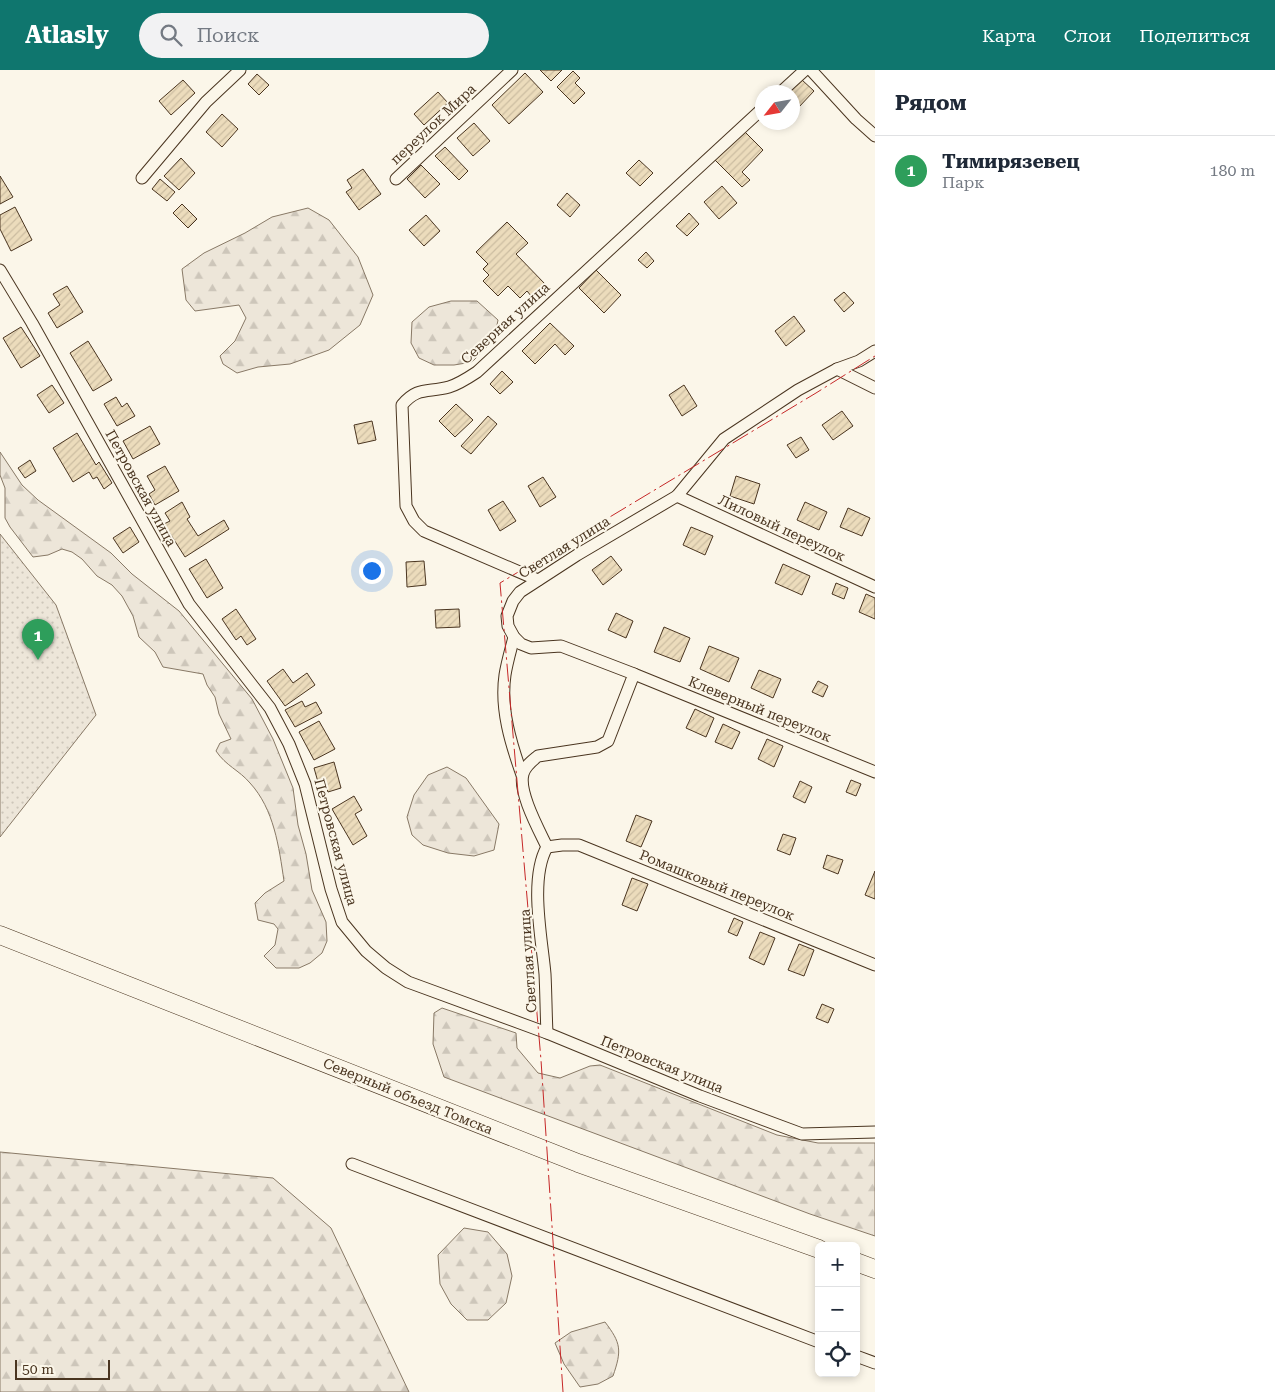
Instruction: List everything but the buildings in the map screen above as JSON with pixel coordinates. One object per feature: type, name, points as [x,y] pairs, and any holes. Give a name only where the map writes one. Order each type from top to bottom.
[{"type":"main road","name":"Северный объезд Томска","points":[[0,935],[578,1163],[815,1248]]},
{"type":"main road","points":[[860,1263],[875,1269]]},
{"type":"street","points":[[142,178],[206,102],[240,70]]},
{"type":"street","name":"переулок Мира","points":[[396,179],[512,70]]},
{"type":"street","points":[[788,85],[805,70]]},
{"type":"street","points":[[811,70],[856,119],[875,136]]},
{"type":"street","name":"Северная улица","points":[[538,580],[424,532],[414,521],[406,506],[402,405],[409,397],[418,392],[448,387],[463,381],[477,372],[755,115]]},
{"type":"street","name":"Петровская улица","points":[[0,270],[189,604],[270,708],[290,744],[305,784],[329,881],[342,922],[366,951],[386,968],[408,982],[547,1033],[700,1096],[802,1134],[875,1132]]},
{"type":"street","name":"Светлая улица","points":[[514,637],[508,626],[507,616],[520,592],[577,555],[677,496],[724,439],[776,404],[837,369],[859,361],[875,350]]},
{"type":"street","points":[[837,369],[875,388]]},
{"type":"street","name":"Лиловый переулок","points":[[677,496],[875,587]]},
{"type":"street","points":[[514,637],[521,644],[531,648],[561,646],[634,674],[608,741],[597,747],[538,756],[525,769],[522,775]]},
{"type":"street","points":[[514,637],[505,676],[505,707],[510,742],[522,775],[531,814],[547,847]]},
{"type":"street","name":"Клеверный переулок","points":[[634,674],[875,772]]},
{"type":"street","name":"Ромашковый переулок","points":[[547,847],[579,844],[875,965]]},
{"type":"street","name":"Светлая улица","points":[[547,847],[540,866],[538,889],[545,976],[547,1033]]},
{"type":"street","points":[[352,1164],[815,1340]]},
{"type":"street","points":[[860,1357],[875,1363]]},
{"type":"green space","points":[[308,208],[329,220],[358,257],[373,295],[360,325],[329,350],[290,364],[258,367],[237,373],[223,364],[220,356],[235,341],[246,318],[239,305],[195,311],[186,300],[182,269],[204,253],[245,233],[272,217]]},
{"type":"green space","points":[[451,301],[477,301],[498,320],[494,340],[472,362],[454,365],[434,365],[419,358],[411,343],[412,322],[429,307]]},
{"type":"green space","points":[[0,452],[22,485],[38,500],[111,553],[132,574],[179,611],[252,699],[273,739],[293,788],[298,825],[306,854],[312,890],[326,922],[327,941],[322,953],[310,963],[299,968],[276,968],[264,956],[275,945],[278,929],[274,924],[258,920],[255,903],[265,893],[284,881],[277,842],[270,816],[258,793],[216,751],[220,743],[231,739],[219,714],[215,697],[207,685],[203,674],[163,667],[155,652],[139,637],[133,616],[122,596],[112,585],[97,576],[82,559],[72,552],[62,549],[48,555],[33,557],[5,518],[5,488],[0,475]]},
{"type":"green space","points":[[0,534],[56,605],[96,715],[0,837]]},
{"type":"green space","points":[[447,767],[466,778],[499,824],[494,850],[474,856],[448,853],[423,845],[412,835],[407,817],[414,795],[428,775]]},
{"type":"green space","points":[[442,1008],[516,1033],[517,1048],[538,1073],[560,1078],[590,1066],[600,1065],[777,1135],[818,1143],[875,1143],[875,1236],[810,1214],[444,1077],[433,1044],[434,1013]]},
{"type":"green space","points":[[0,1152],[273,1178],[331,1228],[409,1392],[0,1392]]},
{"type":"green space","points":[[464,1228],[488,1232],[507,1254],[512,1276],[506,1303],[488,1320],[467,1320],[451,1304],[440,1284],[438,1255]]},
{"type":"green space","points":[[605,1322],[617,1341],[619,1353],[613,1376],[598,1384],[580,1387],[564,1364],[555,1343],[571,1332]]},
{"type":"power","points":[[563,1392],[541,1060],[500,583],[875,356]]},
{"type":"place","name":"Тимирязевец","points":[[38,660]]}]
